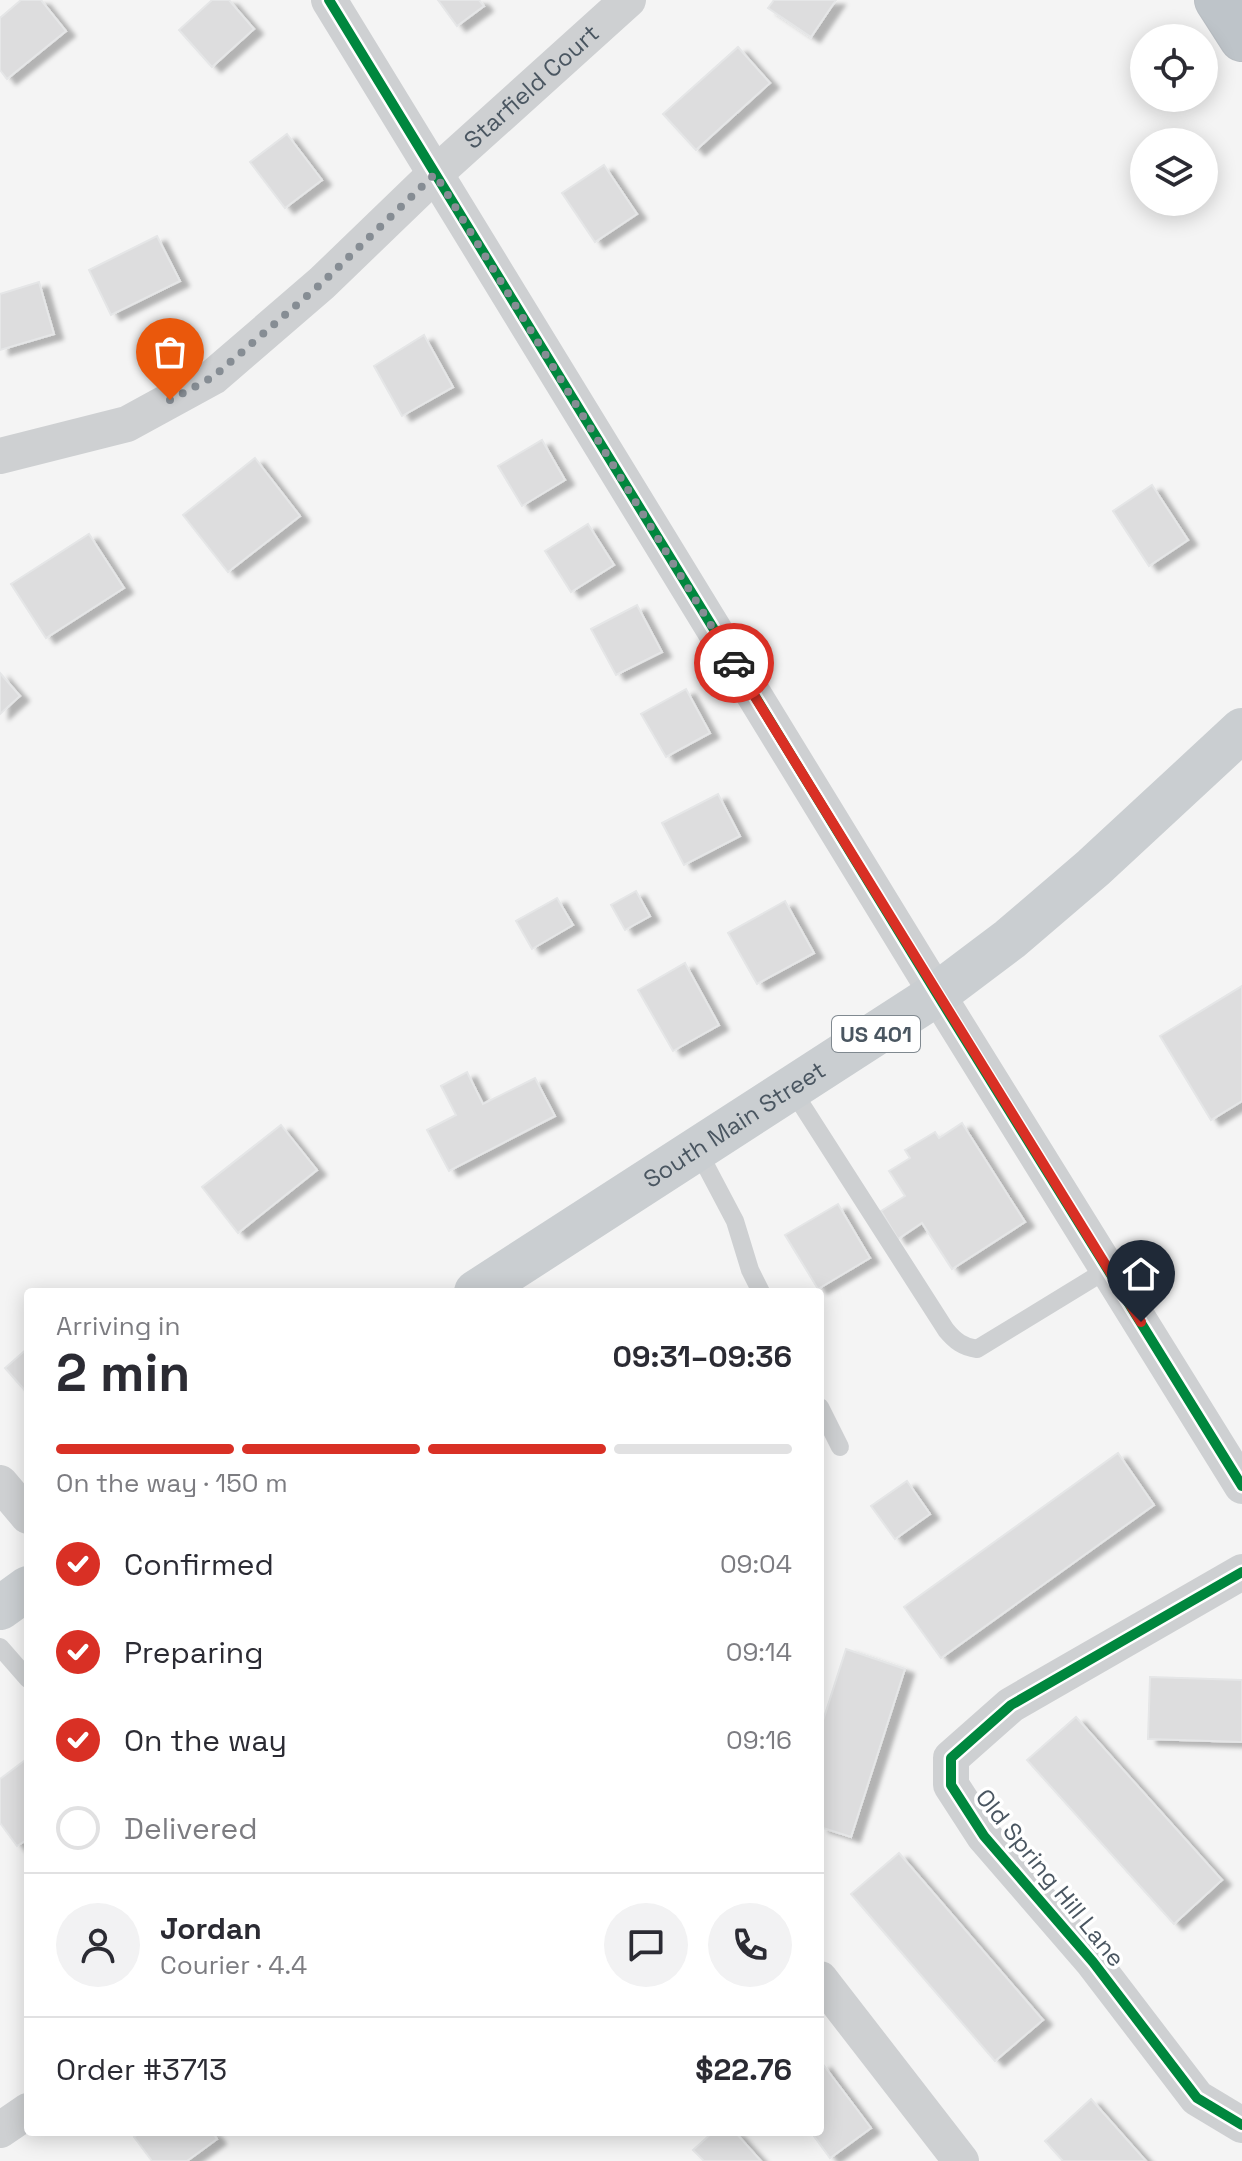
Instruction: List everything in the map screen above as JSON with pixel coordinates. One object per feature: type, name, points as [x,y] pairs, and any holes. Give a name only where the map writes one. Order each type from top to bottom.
[{"type":"highway","points":[[1217,0],[1242,39]]},
{"type":"main road","name":"South Main Street","points":[[482,1288],[937,994],[1010,939],[1093,868],[1242,730]]},
{"type":"main road","points":[[0,1608],[24,1591]]},
{"type":"street","points":[[329,0],[1242,1486]]},
{"type":"street","name":"Starfield Court","points":[[0,456],[127,424],[213,377],[322,283],[435,174],[628,0]]},
{"type":"street","points":[[0,1483],[24,1511]]},
{"type":"street","name":"Old Spring Hill Lane","points":[[1242,1572],[1011,1705],[951,1758],[951,1785],[984,1836],[1093,1962],[1197,2098],[1242,2125]]},
{"type":"street","points":[[824,1985],[945,2155]]},
{"type":"street","points":[[0,2130],[24,2114]]},
{"type":"lane","points":[[791,1088],[946,1330],[967,1348],[977,1349],[1108,1269]]},
{"type":"lane","points":[[697,1149],[735,1221],[750,1270],[759,1288]]},
{"type":"lane","points":[[824,1415],[840,1447]]},
{"type":"lane","points":[[0,1647],[24,1674]]},
{"type":"building","points":[[21,0],[41,0],[66,31],[7,79],[0,70],[0,18]]},
{"type":"building","points":[[212,0],[229,0],[254,29],[212,67],[179,30]]},
{"type":"building","points":[[438,0],[479,0],[484,6],[457,26]]},
{"type":"building","points":[[774,0],[836,0],[811,37],[768,8]]},
{"type":"building","points":[[738,47],[770,83],[696,150],[663,114]]},
{"type":"building","points":[[287,134],[322,180],[285,208],[250,162]]},
{"type":"building","points":[[604,165],[637,214],[595,242],[562,193]]},
{"type":"building","points":[[157,236],[180,281],[111,315],[89,270]]},
{"type":"building","points":[[39,282],[54,334],[0,350],[0,294]]},
{"type":"building","points":[[424,335],[453,387],[402,416],[374,366]]},
{"type":"building","points":[[542,440],[565,480],[522,506],[498,466]]},
{"type":"building","points":[[255,458],[300,516],[228,572],[183,515]]},
{"type":"building","points":[[1152,485],[1188,540],[1149,566],[1113,511]]},
{"type":"building","points":[[588,524],[614,565],[571,592],[545,551]]},
{"type":"building","points":[[89,534],[124,588],[46,638],[11,584]]},
{"type":"building","points":[[637,605],[662,652],[616,675],[591,629]]},
{"type":"building","points":[[0,673],[20,696],[0,714]]},
{"type":"building","points":[[686,689],[710,733],[666,757],[641,714]]},
{"type":"building","points":[[718,794],[740,836],[684,865],[662,823]]},
{"type":"building","points":[[636,891],[650,916],[625,930],[611,905]]},
{"type":"building","points":[[557,898],[573,925],[532,949],[516,921]]},
{"type":"building","points":[[785,901],[814,953],[757,984],[728,933]]},
{"type":"building","points":[[685,963],[719,1025],[673,1051],[638,990]]},
{"type":"building","points":[[1242,986],[1242,1101],[1211,1120],[1160,1036]]},
{"type":"building","points":[[467,1072],[483,1104],[535,1078],[555,1116],[449,1171],[427,1130],[456,1115],[441,1086]]},
{"type":"building","points":[[962,1123],[1025,1222],[952,1269],[922,1223],[898,1239],[881,1211],[905,1196],[889,1171],[910,1158],[905,1150],[935,1132],[939,1138]]},
{"type":"building","points":[[281,1125],[317,1170],[238,1233],[202,1187]]},
{"type":"building","points":[[838,1204],[870,1258],[817,1288],[785,1235]]},
{"type":"building","points":[[24,1351],[24,1389],[5,1368]]},
{"type":"building","points":[[1118,1453],[1154,1505],[941,1658],[904,1607]]},
{"type":"building","points":[[907,1481],[930,1514],[895,1539],[871,1506]]},
{"type":"building","points":[[846,1649],[905,1669],[851,1837],[824,1828],[824,1718]]},
{"type":"building","points":[[1150,1677],[1242,1680],[1242,1742],[1148,1739]]},
{"type":"building","points":[[1076,1717],[1222,1880],[1174,1924],[1027,1760]]},
{"type":"building","points":[[24,1761],[24,1842],[17,1846],[0,1823],[0,1779]]},
{"type":"building","points":[[899,1853],[1043,2020],[995,2061],[851,1894]]},
{"type":"building","points":[[824,2066],[871,2128],[830,2158],[814,2136],[824,2136]]},
{"type":"building","points":[[1091,2099],[1146,2161],[1063,2161],[1045,2141]]},
{"type":"building","points":[[215,2136],[217,2139],[187,2161],[152,2161],[134,2137]]},
{"type":"building","points":[[709,2136],[739,2136],[761,2161],[704,2161],[693,2150]]},
{"type":"cycle path","points":[[329,0],[1242,1486]]},
{"type":"cycle path","points":[[1242,1572],[1011,1705],[951,1758],[951,1785],[984,1836],[1093,1962],[1197,2098],[1242,2125]]},
{"type":"way so far","points":[[170,400],[213,377],[322,283],[435,174],[734,663]]},
{"type":"route","points":[[734,663],[1141,1322]]}]
